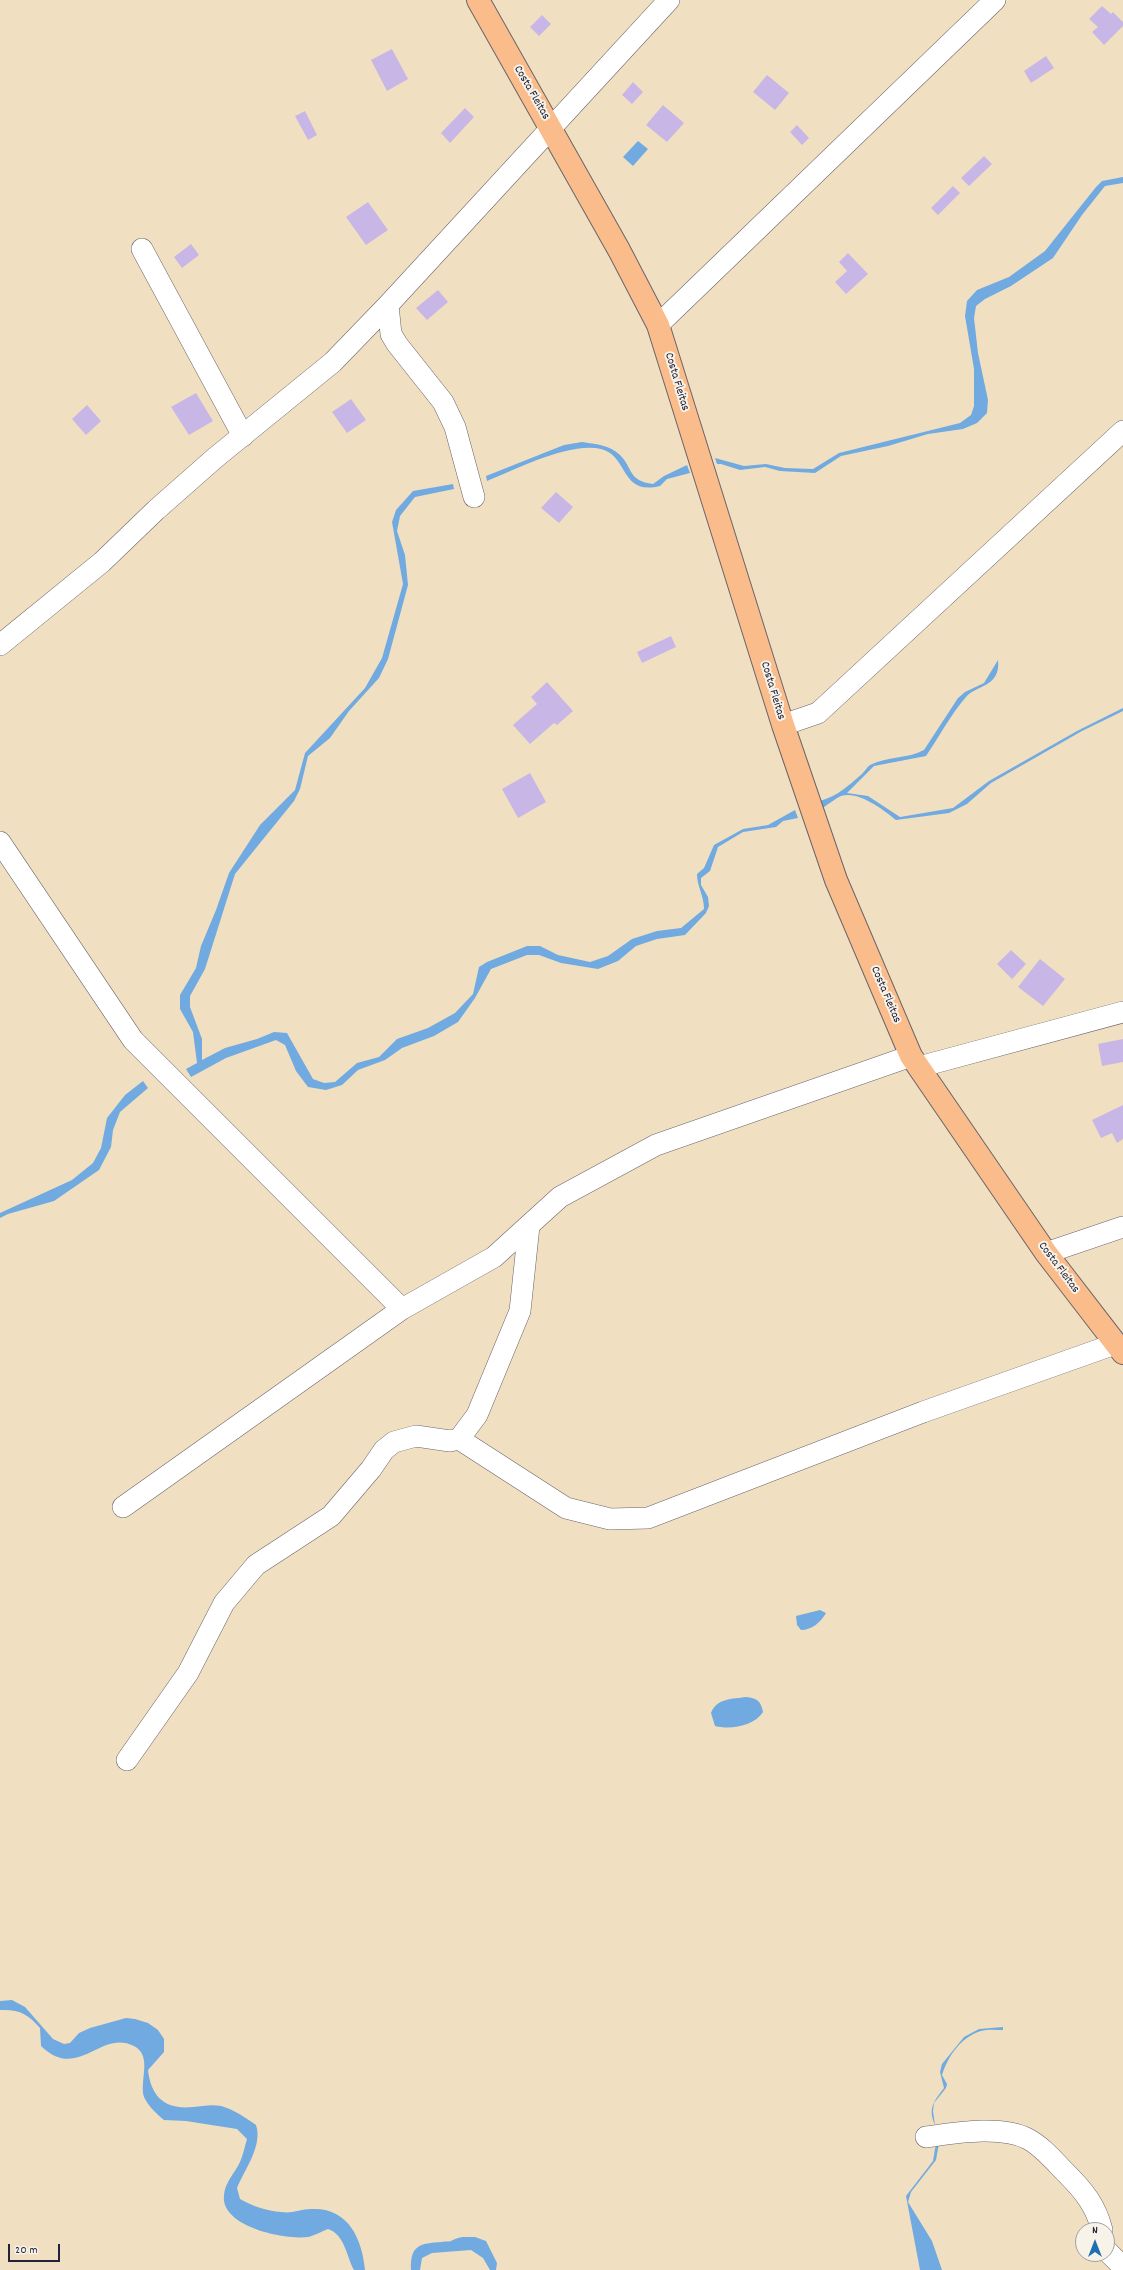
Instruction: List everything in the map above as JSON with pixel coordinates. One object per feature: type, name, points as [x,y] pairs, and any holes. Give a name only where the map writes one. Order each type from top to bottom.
[{"type":"main road","name":"Costa Fleitas","points":[[478,0],[619,250],[658,325],[783,725],[836,880],[915,1062],[1046,1253],[1119,1348]]},
{"type":"street","points":[[0,645],[102,562],[156,510],[333,362],[388,305],[550,127],[669,0]]},
{"type":"street","points":[[658,325],[995,0]]},
{"type":"street","points":[[142,249],[243,436]]},
{"type":"street","points":[[388,305],[391,334],[397,344],[443,402],[455,427],[474,497]]},
{"type":"street","points":[[783,725],[818,713],[1123,431]]},
{"type":"street","points":[[0,842],[133,1040],[402,1309]]},
{"type":"street","points":[[122,1507],[402,1309],[494,1256],[560,1197],[656,1145],[915,1062],[1123,1012]]},
{"type":"street","points":[[127,1760],[188,1673],[224,1603],[256,1565],[332,1516],[371,1469],[384,1450],[394,1442],[416,1436],[450,1441],[459,1439],[478,1415],[520,1311],[529,1226]]},
{"type":"street","points":[[1046,1253],[1123,1227]]},
{"type":"street","points":[[459,1439],[566,1508],[610,1519],[648,1518],[924,1412],[1119,1348]]},
{"type":"street","points":[[926,2137],[998,2132],[1018,2135],[1029,2140],[1042,2150],[1081,2188],[1096,2213],[1099,2222]]},
{"type":"street","points":[[1115,2259],[1123,2267]]},
{"type":"water","points":[[638,141],[648,149],[633,166],[623,157]]},
{"type":"water","points":[[1123,177],[1123,183],[1105,186],[1082,215],[1053,258],[1011,286],[985,299],[976,306],[974,318],[978,353],[988,400],[987,413],[977,423],[963,429],[928,434],[888,446],[841,456],[815,473],[780,471],[765,467],[740,470],[717,464],[715,458],[744,466],[766,464],[785,468],[813,469],[839,453],[960,423],[971,415],[974,406],[974,369],[965,316],[967,301],[977,290],[1009,277],[1045,251],[1102,181]]},
{"type":"water","points":[[582,442],[612,449],[620,455],[635,477],[645,482],[653,484],[664,476],[687,465],[690,473],[667,479],[660,486],[647,488],[631,481],[610,453],[601,449],[588,448],[574,449],[543,458],[487,481],[486,476],[564,445]]},
{"type":"water","points":[[453,484],[454,489],[415,497],[400,516],[397,531],[405,555],[408,585],[388,659],[379,678],[349,711],[330,738],[308,756],[300,789],[294,801],[235,874],[205,969],[190,996],[190,1007],[202,1039],[202,1060],[225,1048],[257,1039],[274,1032],[287,1033],[313,1079],[324,1083],[335,1082],[357,1063],[379,1057],[397,1039],[428,1028],[455,1013],[473,994],[479,967],[487,962],[527,946],[540,946],[558,955],[590,962],[608,956],[632,939],[657,931],[681,928],[704,909],[697,874],[704,868],[714,845],[743,829],[768,825],[795,810],[798,818],[783,821],[776,827],[743,832],[718,847],[710,871],[701,878],[701,885],[708,897],[709,906],[706,913],[685,935],[657,939],[636,946],[618,961],[598,969],[561,963],[539,955],[527,955],[491,969],[475,998],[458,1022],[434,1036],[402,1048],[385,1060],[358,1070],[342,1085],[326,1090],[308,1087],[296,1071],[285,1045],[276,1040],[226,1058],[191,1077],[186,1069],[197,1063],[193,1032],[180,1009],[180,995],[196,968],[201,946],[229,873],[260,825],[295,790],[305,753],[365,688],[382,658],[403,584],[392,522],[396,510],[413,491]]},
{"type":"water","points":[[998,660],[996,675],[987,684],[970,693],[966,697],[950,718],[926,756],[874,766],[847,793],[868,796],[900,817],[953,808],[989,781],[1077,731],[1123,708],[1123,711],[1082,731],[991,783],[967,804],[949,813],[896,820],[885,811],[863,798],[848,795],[841,796],[823,808],[820,801],[843,790],[870,765],[883,760],[911,755],[924,750],[958,698],[965,692],[984,683]]},
{"type":"water","points":[[143,1081],[148,1088],[120,1112],[113,1130],[111,1147],[99,1170],[54,1201],[8,1214],[0,1218],[0,1213],[72,1180],[93,1163],[101,1148],[107,1118],[125,1095]]},
{"type":"water","points":[[820,1610],[826,1613],[822,1619],[809,1629],[801,1630],[797,1625],[796,1616]]},
{"type":"water","points":[[746,1697],[756,1699],[760,1703],[763,1712],[759,1717],[742,1726],[715,1726],[711,1713],[717,1704],[730,1699]]},
{"type":"water","points":[[12,2000],[25,2007],[53,2039],[64,2044],[70,2043],[79,2033],[90,2028],[126,2018],[148,2023],[158,2030],[164,2039],[164,2052],[148,2070],[152,2088],[161,2100],[167,2104],[183,2107],[210,2105],[226,2107],[235,2111],[256,2125],[258,2133],[255,2149],[237,2188],[240,2199],[270,2211],[289,2212],[311,2209],[335,2213],[344,2219],[356,2236],[365,2270],[354,2270],[342,2241],[334,2232],[328,2229],[308,2237],[285,2236],[256,2229],[243,2223],[232,2215],[226,2206],[224,2195],[228,2182],[240,2162],[247,2139],[237,2129],[186,2121],[164,2120],[150,2107],[144,2097],[144,2062],[140,2050],[134,2046],[122,2043],[110,2044],[78,2057],[66,2059],[54,2056],[41,2046],[40,2028],[31,2019],[23,2013],[13,2010],[0,2010],[0,2001]]},
{"type":"water","points":[[1003,2027],[1003,2030],[986,2030],[974,2034],[956,2048],[942,2075],[947,2084],[946,2088],[934,2103],[933,2111],[935,2125],[932,2110],[934,2102],[944,2088],[940,2072],[942,2064],[964,2037],[979,2029]]},
{"type":"water","points":[[936,2143],[939,2143],[936,2160],[911,2192],[908,2202],[932,2241],[942,2270],[920,2270],[906,2196],[933,2161]]},
{"type":"water","points":[[462,2237],[475,2237],[486,2241],[497,2263],[496,2270],[490,2270],[483,2258],[471,2250],[432,2253],[422,2258],[420,2270],[411,2270],[412,2256],[418,2247],[427,2243],[450,2241]]},
{"type":"building","points":[[1102,6],[1111,14],[1113,12],[1123,22],[1123,26],[1104,45],[1092,32],[1098,27],[1089,19]]},
{"type":"building","points":[[542,15],[551,24],[539,36],[530,27]]},
{"type":"building","points":[[392,49],[408,79],[387,91],[371,60]]},
{"type":"building","points":[[1046,56],[1054,68],[1031,83],[1024,71]]},
{"type":"building","points":[[767,75],[789,93],[775,110],[753,92]]},
{"type":"building","points":[[633,82],[643,92],[632,104],[622,95]]},
{"type":"building","points":[[663,105],[684,123],[667,142],[646,125]]},
{"type":"building","points":[[465,108],[474,117],[450,143],[441,133]]},
{"type":"building","points":[[305,111],[317,135],[308,140],[295,116]]},
{"type":"building","points":[[797,125],[809,138],[802,145],[790,132]]},
{"type":"building","points":[[984,156],[992,164],[969,186],[961,178]]},
{"type":"building","points":[[953,186],[960,193],[938,215],[931,208]]},
{"type":"building","points":[[368,202],[388,230],[366,245],[346,217]]},
{"type":"building","points":[[191,244],[199,255],[182,268],[174,257]]},
{"type":"building","points":[[848,253],[868,274],[846,294],[835,282],[847,271],[839,262]]},
{"type":"building","points":[[438,290],[448,302],[427,320],[416,308]]},
{"type":"building","points":[[196,393],[213,421],[189,435],[171,407]]},
{"type":"building","points":[[351,399],[366,420],[347,433],[332,412]]},
{"type":"building","points":[[87,405],[101,421],[86,435],[72,419]]},
{"type":"building","points":[[556,492],[573,507],[559,523],[541,508]]},
{"type":"building","points":[[671,636],[676,647],[642,663],[637,652]]},
{"type":"building","points":[[547,682],[573,711],[557,725],[554,723],[530,744],[513,725],[537,704],[531,697]]},
{"type":"building","points":[[530,773],[546,802],[518,818],[502,789]]},
{"type":"building","points":[[1011,950],[1026,964],[1012,979],[997,964]]},
{"type":"building","points":[[1040,959],[1065,979],[1043,1006],[1018,987]]},
{"type":"building","points":[[1123,1039],[1123,1062],[1102,1066],[1098,1044]]},
{"type":"building","points":[[1123,1105],[1123,1139],[1117,1143],[1112,1133],[1101,1138],[1092,1120]]}]
